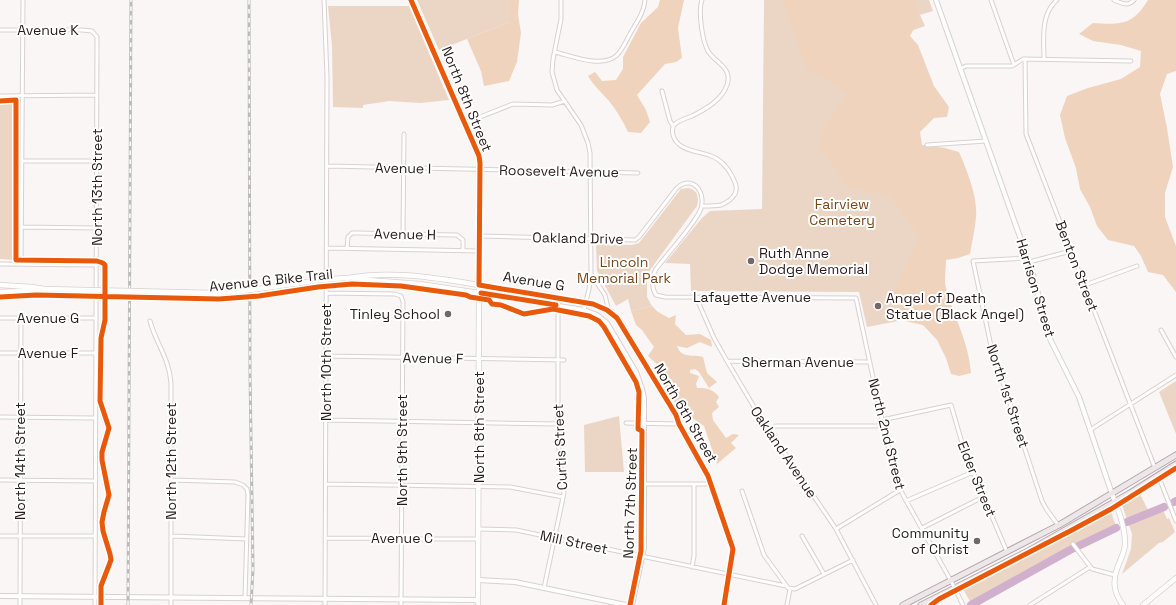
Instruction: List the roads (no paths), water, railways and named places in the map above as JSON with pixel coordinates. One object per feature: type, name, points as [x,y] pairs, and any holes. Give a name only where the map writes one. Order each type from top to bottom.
[{"type":"main road","name":"Avenue G","points":[[0,292],[44,289],[217,293],[240,292],[374,274],[397,274],[428,277],[479,285]]},
{"type":"main road","name":"Avenue G","points":[[348,278],[413,283],[479,293]]},
{"type":"main road","name":"Avenue G","points":[[0,285],[44,289]]},
{"type":"main road","name":"North 8th Street","points":[[478,602],[480,359],[479,285]]},
{"type":"main road","points":[[903,605],[1059,525],[1176,455]]},
{"type":"main road","points":[[921,605],[1030,550],[1115,502],[1176,464]]},
{"type":"main road","name":"Harrison Street","points":[[1112,494],[1125,532],[1124,552],[1115,575]]},
{"type":"main road","points":[[1115,575],[1116,593],[1123,605]]},
{"type":"main road","points":[[1143,605],[1176,578]]},
{"type":"street","points":[[21,264],[23,0]]},
{"type":"street","name":"North 10th Street","points":[[324,0],[327,52],[325,605]]},
{"type":"street","name":"North 8th Street","points":[[411,0],[477,151],[480,170],[479,285]]},
{"type":"street","points":[[561,0],[561,19],[552,67],[553,78],[557,90],[577,118],[585,134],[590,154],[591,273],[584,310]]},
{"type":"street","points":[[555,52],[596,62],[603,62],[613,58],[621,50],[641,15],[644,0]]},
{"type":"street","points":[[673,126],[680,120],[701,111],[714,102],[723,93],[728,82],[726,68],[709,52],[704,41],[700,9],[702,0]]},
{"type":"street","name":"Harrison Street","points":[[936,0],[1028,260],[1038,290],[1050,338],[1073,384],[1112,494]]},
{"type":"street","points":[[990,0],[1014,66]]},
{"type":"street","points":[[1044,59],[1044,26],[1046,15],[1057,0]]},
{"type":"street","points":[[1114,0],[1130,4],[1134,0]]},
{"type":"street","name":"Avenue K","points":[[0,30],[89,30],[95,33]]},
{"type":"street","name":"North 13th Street","points":[[95,33],[98,40],[95,605]]},
{"type":"street","points":[[960,69],[966,66],[1014,66],[1025,59],[1131,61]]},
{"type":"street","name":"Benton Street","points":[[1025,59],[1026,134],[1155,468]]},
{"type":"street","points":[[662,91],[670,121],[673,126],[673,136],[680,146],[716,158],[728,168],[734,180],[736,190],[730,200],[720,205],[703,206]]},
{"type":"street","points":[[0,96],[97,95]]},
{"type":"street","points":[[465,123],[513,104],[552,105],[565,101]]},
{"type":"street","points":[[404,134],[404,234]]},
{"type":"street","points":[[927,145],[986,141]]},
{"type":"street","points":[[22,161],[97,161]]},
{"type":"street","name":"Avenue I","points":[[327,166],[480,170]]},
{"type":"street","name":"Roosevelt Avenue","points":[[480,170],[638,173]]},
{"type":"street","name":"Oakland Drive","points":[[480,236],[637,239],[676,189],[687,183],[694,185],[699,189],[703,199],[703,206]]},
{"type":"street","name":"Lafayette Avenue","points":[[703,206],[692,224],[655,271],[653,289],[658,296],[856,298]]},
{"type":"street","points":[[22,227],[96,228]]},
{"type":"street","name":"Avenue H","points":[[347,248],[348,237],[354,233],[457,235],[463,240],[463,250]]},
{"type":"street","points":[[326,248],[480,251]]},
{"type":"street","points":[[1028,260],[1071,251]]},
{"type":"street","name":"North 1st Street","points":[[1028,260],[973,261],[987,329],[1042,501],[1059,525]]},
{"type":"street","points":[[0,264],[96,265]]},
{"type":"street","points":[[1085,285],[1137,266]]},
{"type":"street","points":[[591,273],[605,295],[610,312]]},
{"type":"street","name":"Avenue G","points":[[479,285],[586,302]]},
{"type":"street","name":"North 9th Street","points":[[326,293],[395,294],[401,296],[403,302],[401,605]]},
{"type":"street","name":"Avenue G","points":[[479,293],[584,310]]},
{"type":"street","name":"Oakland Avenue","points":[[696,297],[714,338],[727,361],[769,430],[836,529],[876,605]]},
{"type":"street","name":"North 2nd Street","points":[[856,298],[883,426],[900,490],[963,605]]},
{"type":"street","name":"North 6th Street","points":[[586,302],[597,305],[610,312],[620,324],[676,416],[679,424],[705,468],[712,484],[733,549],[724,605]]},
{"type":"street","name":"Curtis Street","points":[[544,588],[564,488],[559,451],[558,424],[558,305]]},
{"type":"street","name":"North 7th Street","points":[[584,310],[597,315],[607,323],[636,372],[643,393],[644,548],[632,605]]},
{"type":"street","name":"Avenue G","points":[[0,318],[96,318]]},
{"type":"street","name":"North 14th Street","points":[[20,605],[21,318]]},
{"type":"street","name":"North 12th Street","points":[[150,321],[168,363],[170,375],[172,480],[171,605]]},
{"type":"street","points":[[1161,330],[1176,358]]},
{"type":"street","name":"Avenue F","points":[[0,353],[96,353]]},
{"type":"street","name":"Avenue F","points":[[326,356],[564,360]]},
{"type":"street","name":"Sherman Avenue","points":[[727,361],[869,362]]},
{"type":"street","points":[[1090,430],[1176,375]]},
{"type":"street","name":"Elder Street","points":[[882,420],[949,405],[951,406],[961,445],[1007,552]]},
{"type":"street","points":[[0,417],[95,418]]},
{"type":"street","points":[[326,420],[558,424]]},
{"type":"street","points":[[626,423],[679,424]]},
{"type":"street","points":[[769,430],[775,426],[883,426]]},
{"type":"street","points":[[906,501],[973,472]]},
{"type":"street","points":[[1158,475],[1176,521]]},
{"type":"street","points":[[0,480],[95,481]]},
{"type":"street","points":[[172,480],[236,482],[243,484],[245,487],[248,495],[245,598]]},
{"type":"street","points":[[326,484],[510,487],[563,497]]},
{"type":"street","points":[[644,484],[712,484]]},
{"type":"street","points":[[692,567],[694,556],[694,484]]},
{"type":"street","points":[[742,490],[764,555],[786,586],[790,589],[795,589],[853,560]]},
{"type":"street","points":[[836,529],[900,490]]},
{"type":"street","points":[[922,528],[984,497]]},
{"type":"street","name":"Mill Street","points":[[479,529],[516,530],[554,537],[786,586]]},
{"type":"street","points":[[0,536],[95,536]]},
{"type":"street","points":[[172,536],[247,539]]},
{"type":"street","points":[[802,536],[824,574]]},
{"type":"street","name":"Avenue C","points":[[325,538],[479,539]]},
{"type":"street","points":[[1073,544],[1090,567],[1097,571],[1115,575]]},
{"type":"street","points":[[1030,605],[1090,567]]},
{"type":"street","points":[[478,580],[511,581],[626,605]]},
{"type":"street","points":[[787,605],[790,589]]},
{"type":"street","points":[[0,596],[401,599],[478,602]]},
{"type":"waterway","points":[[1127,522],[1164,507]]},
{"type":"waterway","points":[[971,605],[1070,550],[1116,528]]},
{"type":"railway","points":[[128,605],[131,0]]},
{"type":"railway","points":[[249,0],[250,373],[253,569],[251,605]]},
{"type":"place","name":"Ruth Anne Dodge Memorial","points":[[751,261]]},
{"type":"place","name":"Angel of Death Statue (Black Angel)","points":[[878,306]]},
{"type":"place","name":"Tinley School","points":[[448,314]]},
{"type":"place","name":"Community of Christ","points":[[977,541]]},
{"type":"park label","name":"Fairview Cemetery","points":[[842,212]]},
{"type":"park label","name":"Lincoln Memorial Park","points":[[624,270]]}]
